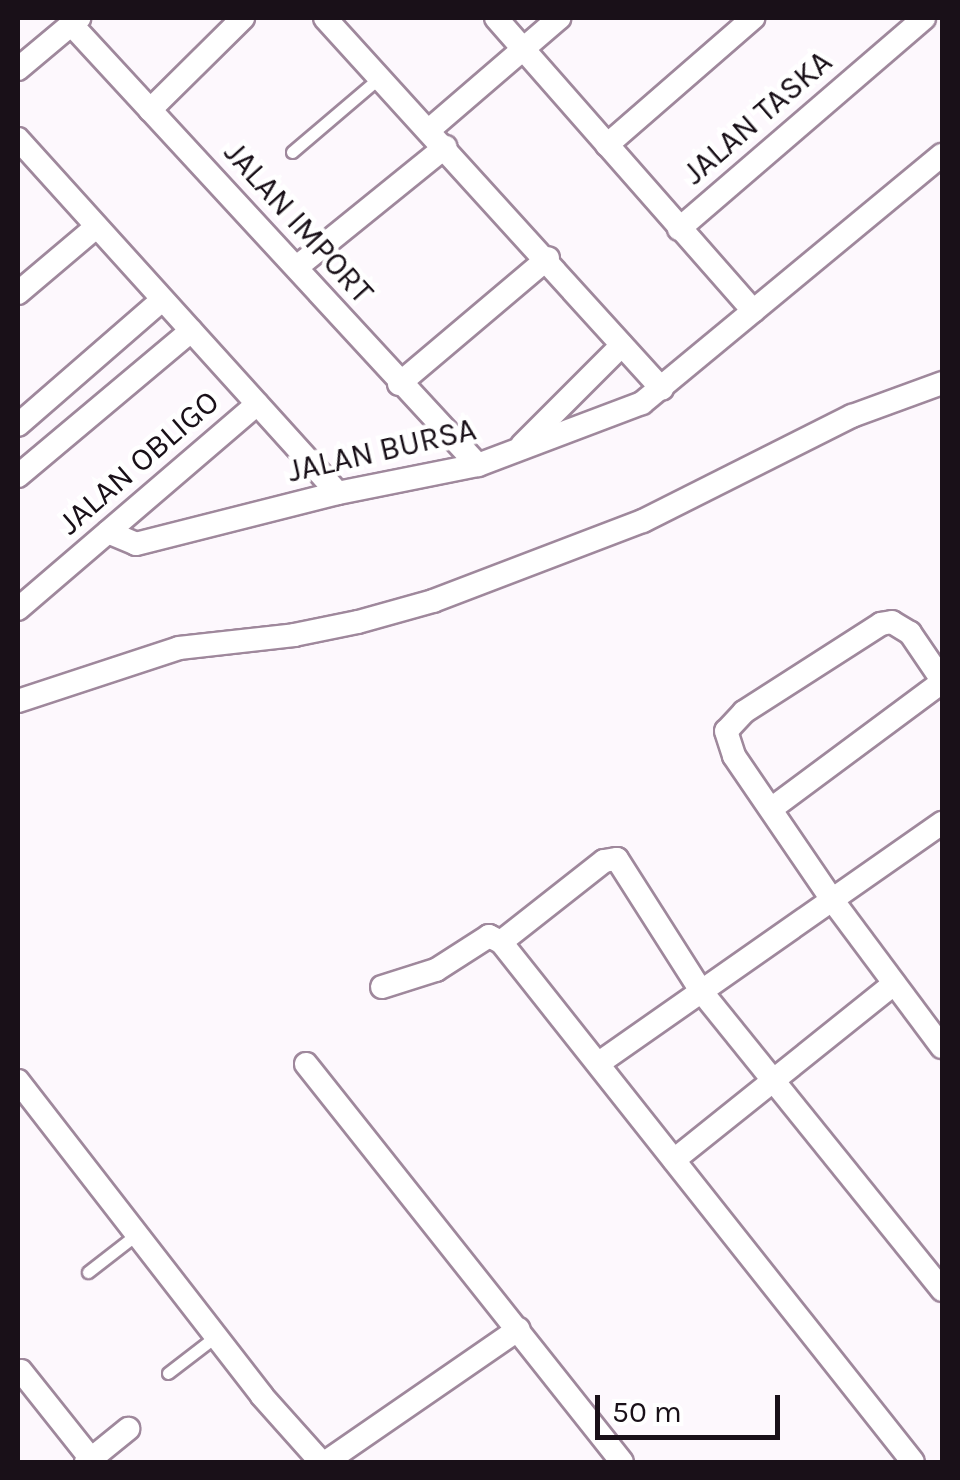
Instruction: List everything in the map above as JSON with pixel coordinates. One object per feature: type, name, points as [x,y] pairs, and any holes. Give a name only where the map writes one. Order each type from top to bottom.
[{"type":"street","points":[[150,110],[243,18]]},
{"type":"street","points":[[325,18],[548,258],[662,389]]},
{"type":"street","points":[[496,18],[753,311]]},
{"type":"street","points":[[297,268],[559,18]]},
{"type":"street","points":[[607,146],[753,18]]},
{"type":"street","name":"JALAN TASKA","points":[[679,229],[924,18]]},
{"type":"street","points":[[18,70],[75,21]]},
{"type":"street","name":"JALAN IMPORT","points":[[75,21],[150,110],[399,384],[478,465]]},
{"type":"street","points":[[20,148],[338,493]]},
{"type":"street","name":"JALAN BURSA","points":[[108,532],[136,544],[338,493],[478,465],[642,403],[942,155]]},
{"type":"street","points":[[18,293],[96,227]]},
{"type":"street","points":[[399,384],[548,258]]},
{"type":"street","points":[[18,425],[162,300]]},
{"type":"street","points":[[18,476],[191,332]]},
{"type":"street","points":[[515,452],[622,344]]},
{"type":"street","points":[[18,701],[179,648],[294,634],[358,622],[433,601],[643,521],[852,416],[942,383]]},
{"type":"street","name":"JALAN OBLIGO","points":[[18,609],[257,404]]},
{"type":"street","points":[[771,808],[942,681],[910,633],[892,622],[866,632],[744,712],[726,731],[727,744],[833,901],[942,1046]]},
{"type":"street","points":[[599,1063],[942,823]]},
{"type":"street","points":[[501,942],[611,857],[621,864],[702,991],[942,1290]]},
{"type":"street","points":[[382,987],[436,970],[488,936],[501,942],[913,1462]]},
{"type":"street","points":[[674,1160],[894,984]]},
{"type":"street","points":[[306,1064],[622,1462]]},
{"type":"street","points":[[18,1081],[216,1336],[324,1462],[518,1329]]},
{"type":"street","points":[[21,1371],[88,1460],[128,1429]]},
{"type":"lane","points":[[292,152],[380,77]]},
{"type":"lane","points":[[88,1272],[137,1234]]},
{"type":"lane","points":[[168,1373],[216,1336]]}]
